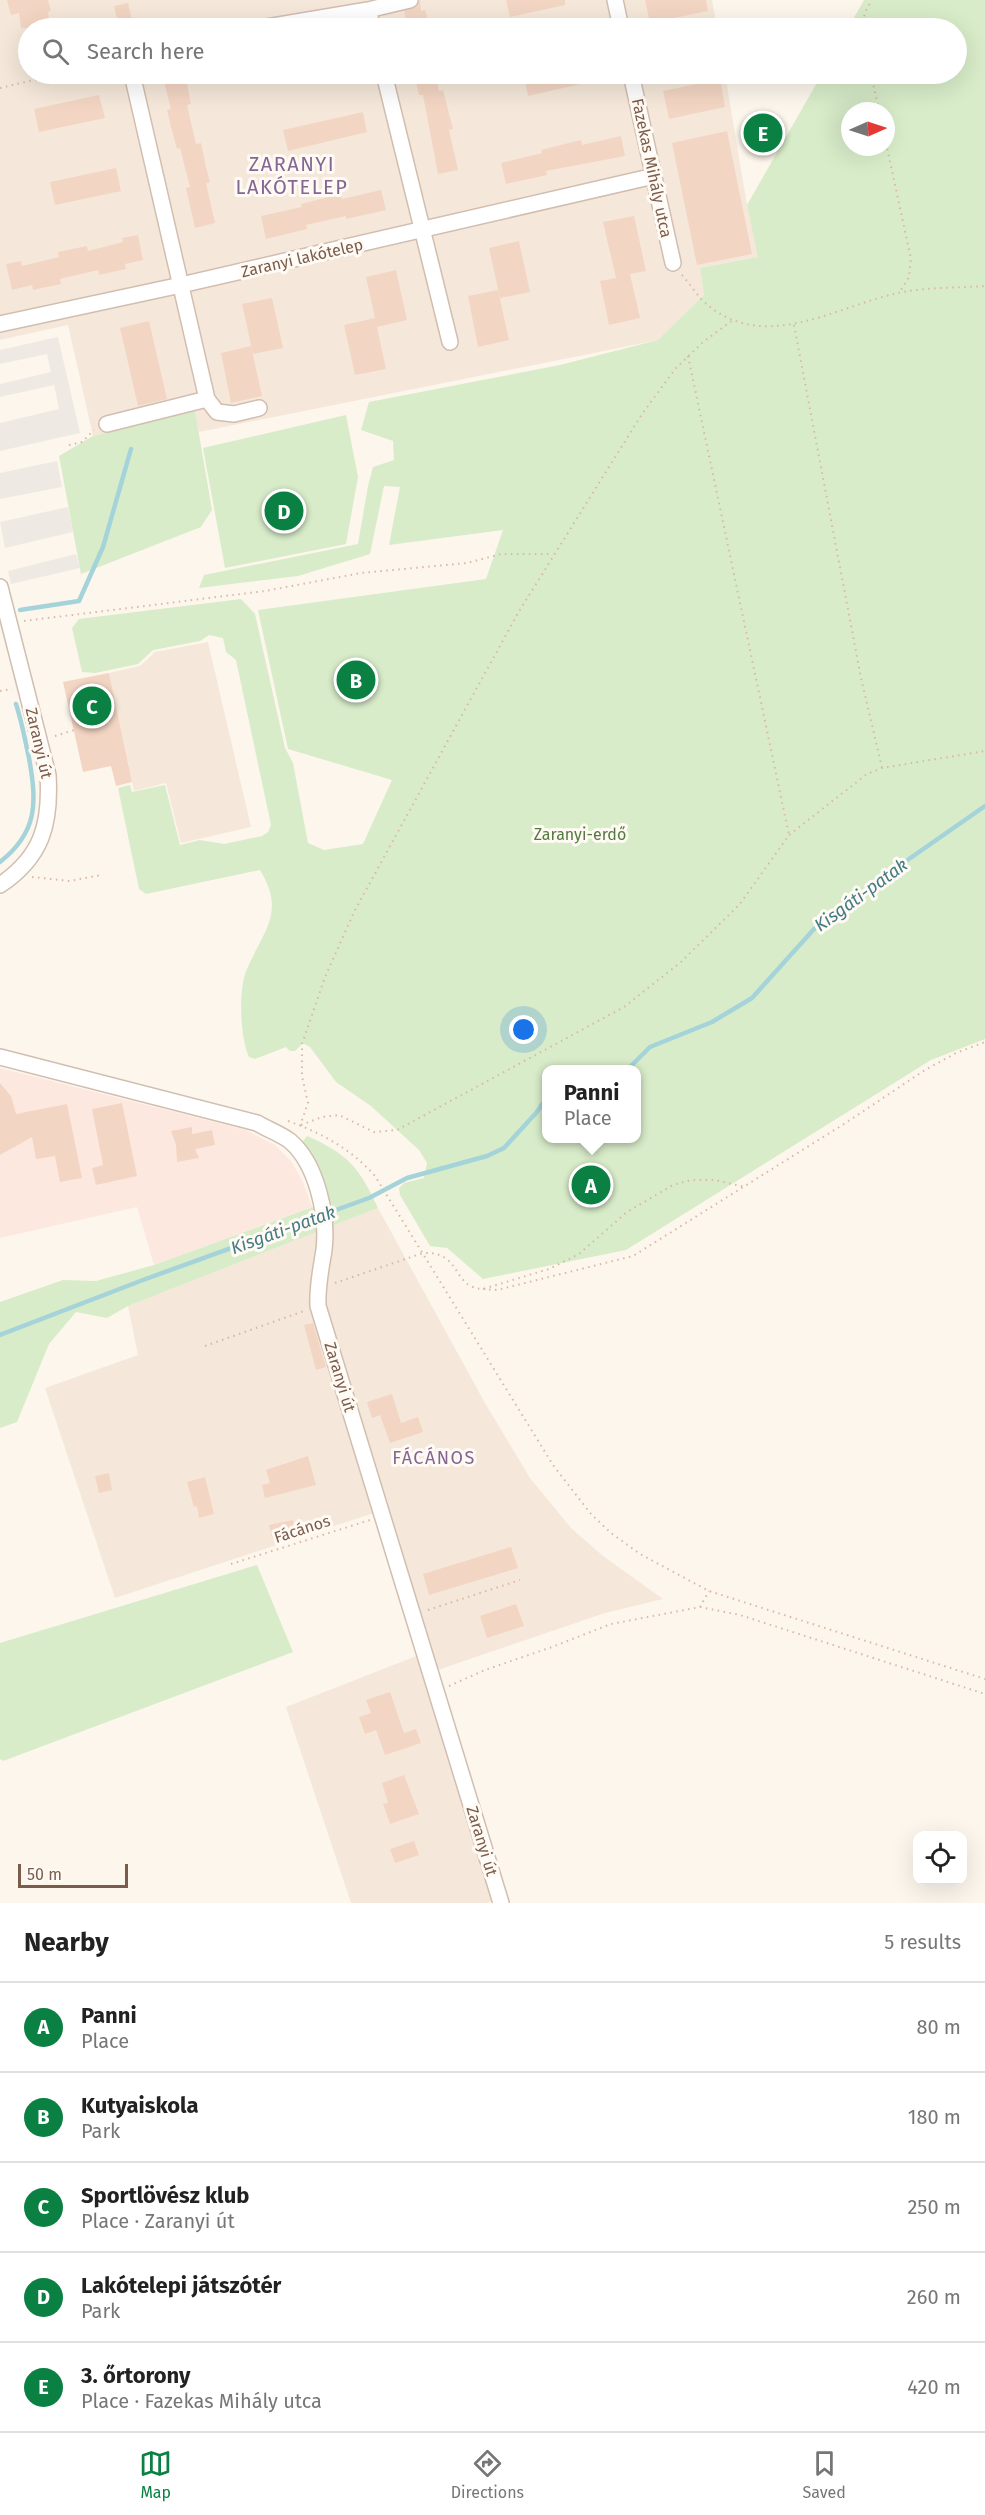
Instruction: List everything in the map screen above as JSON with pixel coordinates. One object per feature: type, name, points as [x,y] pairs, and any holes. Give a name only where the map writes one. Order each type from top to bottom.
[{"type":"street","points":[[320,18],[410,0]]},
{"type":"street","points":[[615,0],[619,18]]},
{"type":"street","points":[[368,10],[370,18]]},
{"type":"street","points":[[134,84],[207,399],[217,412],[234,414],[260,408]]},
{"type":"street","points":[[386,84],[450,342]]},
{"type":"street","name":"Fazekas Mihály utca","points":[[633,84],[673,263]]},
{"type":"street","name":"Zaranyi lakótelep","points":[[0,324],[654,177]]},
{"type":"street","points":[[107,424],[207,399]]},
{"type":"street","name":"Zaranyi út","points":[[0,587],[40,740],[48,775],[50,805],[43,835],[31,858],[14,876],[0,885]]},
{"type":"street","name":"Zaranyi út","points":[[0,1058],[257,1123],[290,1141],[310,1168],[321,1202],[324,1227],[318,1306],[501,1903]]},
{"type":"path","points":[[864,18],[872,0]]},
{"type":"path","points":[[0,88],[18,84]]},
{"type":"path","points":[[873,84],[877,102]]},
{"type":"path","points":[[889,156],[911,259],[909,277],[899,292]]},
{"type":"path","points":[[673,263],[702,300],[733,320],[745,324],[794,326],[899,292],[985,286]]},
{"type":"path","points":[[733,320],[676,368],[642,414],[518,613],[355,910],[325,977],[302,1044],[302,1076],[308,1103],[301,1125],[322,1117],[339,1115],[374,1132],[397,1130],[624,1007],[681,962],[740,904],[789,835],[867,774],[882,768],[985,751]]},
{"type":"path","points":[[794,326],[861,678],[882,768]]},
{"type":"path","points":[[688,356],[789,835]]},
{"type":"path","points":[[69,445],[82,442],[97,428],[107,424]]},
{"type":"path","points":[[9,623],[265,591],[361,573],[467,563],[501,554],[554,554]]},
{"type":"path","points":[[40,740],[74,730]]},
{"type":"path","points":[[14,876],[70,881],[101,875]]},
{"type":"path","points":[[318,1289],[423,1253],[441,1253],[467,1284],[475,1289],[496,1290],[633,1256],[745,1187],[925,1070],[956,1053],[985,1042]]},
{"type":"path","points":[[375,1176],[553,1466],[571,1491],[611,1533],[640,1554],[709,1590],[985,1679]]},
{"type":"path","points":[[483,1289],[549,1269],[579,1254],[627,1212],[673,1185],[691,1180],[715,1180],[745,1187]]},
{"type":"path","points":[[205,1346],[318,1306]]},
{"type":"path","name":"Fácános","points":[[231,1564],[381,1516]]},
{"type":"path","points":[[414,1615],[520,1580]]},
{"type":"path","points":[[700,1607],[709,1590]]},
{"type":"path","points":[[437,1691],[485,1670],[611,1624],[700,1607],[740,1616],[985,1694]]},
{"type":"shaded area","points":[[0,0],[712,0],[715,18],[18,18],[18,84],[727,84],[747,205],[759,257],[700,268],[704,295],[659,340],[199,432],[194,411],[93,436],[68,325],[0,340]]},
{"type":"shaded area","points":[[58,337],[80,433],[0,451],[0,423],[59,409],[54,385],[0,397],[0,384],[51,372],[47,354],[0,364],[0,350]]},
{"type":"shaded area","points":[[57,461],[62,487],[0,499],[0,473]]},
{"type":"shaded area","points":[[68,507],[73,532],[5,548],[0,522]]},
{"type":"shaded area","points":[[76,554],[80,568],[11,584],[8,571]]},
{"type":"shaded area","points":[[208,642],[251,827],[181,843],[166,783],[134,791],[109,673],[140,666],[155,652]]},
{"type":"shaded area","points":[[0,1068],[246,1130],[275,1145],[291,1161],[303,1182],[312,1207],[154,1265],[137,1207],[0,1238]]},
{"type":"shaded area","points":[[378,1208],[485,1403],[530,1478],[571,1528],[603,1556],[663,1599],[605,1613],[426,1674],[495,1900],[487,1903],[351,1903],[286,1707],[419,1655],[374,1513],[115,1598],[45,1388],[138,1355],[128,1306]]},
{"type":"green space","name":"Zaranyi-erdő","points":[[864,0],[985,0],[985,1039],[931,1060],[626,1250],[483,1279],[447,1248],[430,1246],[400,1195],[399,1188],[404,1183],[424,1178],[427,1163],[419,1150],[371,1106],[336,1082],[310,1047],[303,1043],[295,1051],[290,1051],[286,1047],[255,1059],[249,1057],[242,1026],[242,988],[247,969],[270,921],[272,910],[268,885],[260,870],[146,894],[139,889],[118,788],[130,785],[132,792],[165,785],[180,845],[200,840],[224,844],[262,836],[268,832],[271,825],[236,660],[226,652],[223,638],[209,635],[200,641],[153,650],[138,664],[95,673],[82,672],[72,628],[79,619],[241,599],[255,614],[285,748],[293,763],[308,843],[324,850],[363,844],[392,780],[288,749],[258,610],[486,579],[503,530],[389,545],[400,487],[384,486],[370,554],[298,576],[199,588],[204,575],[358,544],[373,467],[394,460],[393,441],[361,430],[369,402],[560,365],[658,340],[704,295],[700,268],[758,257],[747,205],[816,84],[967,84],[967,18],[854,18]]},
{"type":"green space","points":[[195,411],[212,510],[201,527],[81,574],[59,456],[93,436]]},
{"type":"green space","points":[[346,415],[358,477],[346,544],[225,568],[203,448]]},
{"type":"green space","points":[[307,1136],[333,1149],[351,1164],[365,1182],[378,1208],[128,1306],[107,1318],[76,1312],[49,1344],[17,1422],[0,1428],[0,1302],[63,1280],[96,1281],[154,1265],[329,1201],[314,1164],[300,1145]]},
{"type":"green space","points":[[257,1565],[293,1652],[3,1761],[0,1759],[0,1643]]},
{"type":"building","points":[[7,0],[48,0],[51,11],[48,12],[49,18],[20,18],[19,13],[11,15]]},
{"type":"building","points":[[420,0],[421,11],[425,10],[427,18],[406,18],[404,11],[416,7]]},
{"type":"building","points":[[506,0],[565,0],[565,5],[510,17]]},
{"type":"building","points":[[645,0],[706,0],[708,11],[674,18],[649,18]]},
{"type":"building","points":[[128,3],[132,18],[117,18],[114,6]]},
{"type":"building","points":[[165,84],[187,84],[191,104],[187,105],[196,144],[201,143],[210,182],[206,183],[215,223],[195,228],[186,188],[190,187],[167,110],[171,109]]},
{"type":"building","points":[[416,84],[437,84],[439,91],[443,90],[453,129],[449,130],[458,170],[438,174],[423,95],[419,95]]},
{"type":"building","points":[[526,84],[581,84],[528,96]]},
{"type":"building","points":[[696,84],[721,84],[725,107],[669,119],[663,91]]},
{"type":"building","points":[[99,95],[105,118],[39,132],[34,109]]},
{"type":"building","points":[[363,112],[367,132],[288,151],[283,130]]},
{"type":"building","points":[[727,131],[752,254],[697,265],[672,143]]},
{"type":"building","points":[[621,136],[625,156],[546,171],[547,175],[506,184],[501,163],[581,140],[582,145]]},
{"type":"building","points":[[116,168],[121,191],[55,205],[50,182]]},
{"type":"building","points":[[381,190],[386,210],[306,225],[307,229],[266,239],[261,216],[302,207],[301,204],[341,194],[342,199]]},
{"type":"building","points":[[634,216],[646,271],[630,274],[640,318],[609,325],[600,281],[616,278],[603,222]]},
{"type":"building","points":[[138,235],[143,260],[125,264],[126,269],[99,275],[98,270],[60,279],[61,284],[33,290],[32,285],[12,290],[6,264],[21,261],[22,266],[59,257],[58,252],[87,246],[88,251],[123,242],[122,238]]},
{"type":"building","points":[[519,241],[530,292],[500,298],[489,248]]},
{"type":"building","points":[[396,270],[407,320],[377,327],[386,369],[355,375],[344,325],[375,318],[366,277]]},
{"type":"building","points":[[498,290],[509,340],[478,347],[468,296]]},
{"type":"building","points":[[272,298],[283,348],[253,354],[242,304]]},
{"type":"building","points":[[149,321],[167,399],[138,406],[120,328]]},
{"type":"building","points":[[251,346],[262,396],[231,403],[221,353]]},
{"type":"building","points":[[109,673],[132,782],[116,786],[111,766],[83,772],[63,682]]},
{"type":"building","points":[[0,1083],[11,1096],[16,1114],[67,1104],[82,1178],[60,1182],[55,1156],[36,1159],[32,1137],[0,1155]]},
{"type":"building","points":[[122,1103],[137,1176],[96,1185],[92,1168],[103,1165],[92,1109]]},
{"type":"building","points":[[192,1127],[192,1134],[212,1130],[215,1145],[195,1149],[199,1158],[177,1162],[176,1145],[171,1131]]},
{"type":"building","points":[[313,1323],[326,1367],[316,1370],[304,1325]]},
{"type":"building","points":[[392,1394],[401,1423],[418,1417],[423,1432],[390,1443],[380,1415],[372,1418],[367,1402]]},
{"type":"building","points":[[308,1456],[316,1485],[265,1498],[262,1485],[270,1483],[266,1470]]},
{"type":"building","points":[[109,1473],[112,1490],[99,1493],[95,1476]]},
{"type":"building","points":[[205,1477],[214,1514],[199,1518],[197,1506],[194,1507],[187,1482]]},
{"type":"building","points":[[293,1520],[296,1532],[272,1538],[269,1525]]},
{"type":"building","points":[[511,1547],[518,1568],[429,1595],[423,1574]]},
{"type":"building","points":[[516,1604],[524,1626],[487,1638],[480,1616]]},
{"type":"building","points":[[390,1692],[404,1733],[416,1729],[421,1743],[385,1755],[376,1730],[365,1734],[359,1717],[371,1713],[366,1700]]},
{"type":"building","points":[[404,1775],[419,1814],[390,1824],[383,1804],[388,1803],[382,1783]]},
{"type":"building","points":[[414,1841],[419,1855],[395,1863],[390,1849]]},
{"type":"waterway","points":[[20,610],[79,601],[103,547],[131,449]]},
{"type":"waterway","points":[[0,862],[22,839],[32,816],[33,789],[29,758],[16,704]]},
{"type":"waterway","name":"Kisgáti-patak","points":[[632,1065],[650,1047],[712,1022],[752,998],[814,929],[985,806]]},
{"type":"waterway","name":"Kisgáti-patak","points":[[0,1335],[369,1198],[407,1178],[487,1156],[504,1148],[542,1105]]},
{"type":"place","name":"3. őrtorony","points":[[763,133]]},
{"type":"place","name":"Lakótelepi játszótér","points":[[284,511]]},
{"type":"place","name":"Kutyaiskola","points":[[356,680]]},
{"type":"place","name":"Sportlövész klub","points":[[92,706]]},
{"type":"place","name":"Panni","points":[[591,1185]]},
{"type":"district","name":"ZARANYI LAKÓTELEP","points":[[292,176]]},
{"type":"district","name":"FÁCÁNOS","points":[[434,1458]]}]
